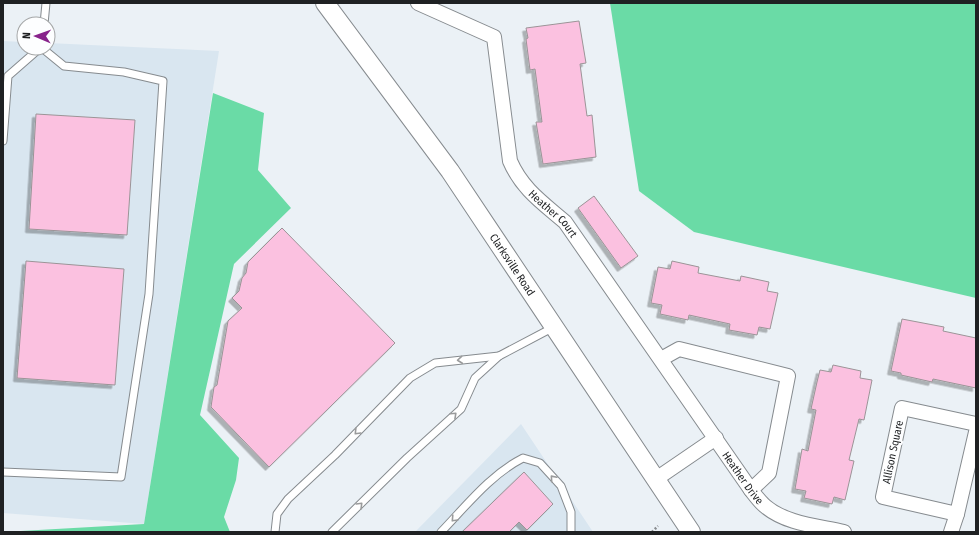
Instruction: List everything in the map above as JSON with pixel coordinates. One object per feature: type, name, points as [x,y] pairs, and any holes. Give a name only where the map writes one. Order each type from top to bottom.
[{"type":"street","name":"Clarksville Road","points":[[325,3],[450,171],[691,532]]},
{"type":"street","name":"Heather Court","points":[[418,3],[494,37],[510,161],[516,176],[526,189],[565,222],[716,438]]},
{"type":"street","points":[[661,359],[679,349],[788,376],[769,473],[751,490]]},
{"type":"street","name":"Allison Square","points":[[957,514],[883,497],[902,408],[976,424]]},
{"type":"street","points":[[951,532],[957,514],[976,432]]},
{"type":"street","points":[[656,479],[716,438]]},
{"type":"street","name":"Heather Drive","points":[[716,438],[751,490],[764,506],[777,515],[793,521],[844,532]]},
{"type":"lane","points":[[45,16],[46,3]]},
{"type":"lane","points":[[3,141],[8,76],[32,56]]},
{"type":"lane","points":[[3,472],[121,477],[149,294],[163,81],[124,72],[64,66],[51,56]]},
{"type":"lane","points":[[332,532],[407,458],[461,409],[475,378],[498,356],[554,327]]},
{"type":"lane","points":[[275,532],[277,514],[288,499],[335,455],[410,378],[435,362],[498,356]]},
{"type":"lane","points":[[441,532],[479,492],[506,467],[523,458],[540,463],[561,486],[571,512],[571,532]]},
{"type":"path","points":[[652,532],[658,526]]},
{"type":"shaded area","points":[[3,41],[16,42],[16,56],[56,56],[56,43],[219,51],[144,524],[3,513]]},
{"type":"shaded area","points":[[521,424],[593,532],[415,532]]},
{"type":"green space","points":[[610,3],[976,3],[976,298],[694,232],[639,191]]},
{"type":"green space","points":[[213,93],[264,113],[258,170],[291,208],[234,264],[200,415],[239,458],[236,480],[224,517],[230,532],[3,532],[144,524]]},
{"type":"building","points":[[579,21],[586,63],[580,64],[587,116],[592,115],[596,157],[543,164],[536,122],[542,122],[535,69],[530,70],[526,28]]},
{"type":"building","points":[[36,114],[135,120],[127,235],[29,229]]},
{"type":"building","points":[[594,196],[638,256],[621,268],[578,208]]},
{"type":"building","points":[[282,228],[395,343],[269,467],[211,407],[214,387],[217,385],[228,321],[242,308],[232,298],[239,291],[242,278],[246,273],[248,262]]},
{"type":"building","points":[[26,261],[124,269],[115,385],[17,378]]},
{"type":"building","points":[[672,261],[699,267],[698,273],[740,281],[741,276],[769,282],[767,291],[778,293],[770,329],[759,327],[757,335],[729,330],[730,324],[689,315],[688,320],[660,314],[662,305],[651,303],[658,267],[670,269]]},
{"type":"building","points":[[902,319],[944,327],[943,331],[976,338],[976,388],[933,379],[932,382],[901,375],[901,373],[891,371]]},
{"type":"building","points":[[833,365],[861,371],[860,378],[872,380],[864,420],[859,419],[849,460],[854,461],[845,500],[834,497],[832,504],[804,498],[806,491],[795,489],[802,449],[808,451],[816,410],[811,409],[820,370],[831,372]]},
{"type":"building","points":[[524,472],[553,504],[527,530],[519,522],[509,532],[462,532]]}]
